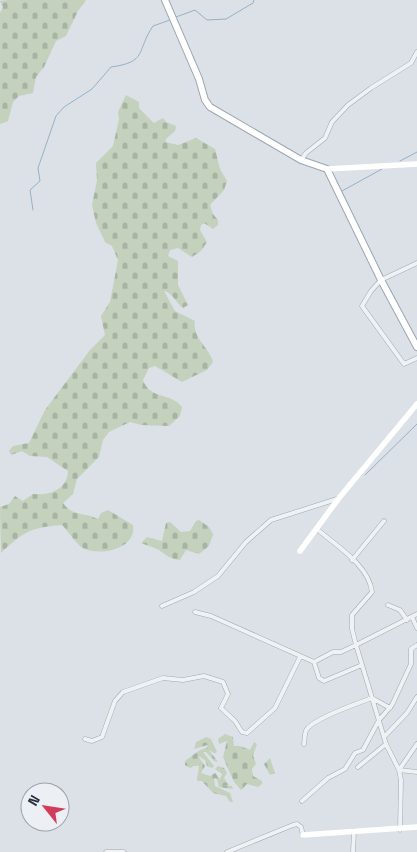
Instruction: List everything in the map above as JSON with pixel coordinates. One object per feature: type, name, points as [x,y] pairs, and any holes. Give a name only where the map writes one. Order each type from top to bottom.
[{"type":"main road","points":[[165,0],[200,79],[205,100],[223,116],[302,160],[328,169],[417,164]]},
{"type":"main road","points":[[328,169],[381,280],[417,348]]},
{"type":"main road","points":[[300,551],[339,498],[417,404]]},
{"type":"main road","points":[[302,835],[417,827]]},
{"type":"street","points":[[302,160],[306,153],[325,138],[332,122],[348,105],[411,63],[417,52]]},
{"type":"street","points":[[417,263],[381,280],[371,291],[362,306],[404,364],[417,358]]},
{"type":"street","points":[[162,606],[188,596],[218,576],[246,542],[271,520],[339,498]]},
{"type":"street","points":[[352,560],[384,521]]},
{"type":"street","points":[[317,529],[361,568],[372,592],[352,614],[352,629],[386,744],[399,770],[401,780],[400,830]]},
{"type":"street","points":[[388,605],[400,610],[407,620]]},
{"type":"street","points":[[195,612],[211,616],[314,662],[333,652],[341,652],[415,616],[417,628]]},
{"type":"street","points":[[302,801],[328,778],[345,769],[355,753],[363,750],[379,720],[390,708],[411,664],[411,649],[417,645]]},
{"type":"street","points":[[85,739],[92,741],[102,737],[115,701],[123,692],[163,678],[183,680],[204,676],[216,678],[223,682],[228,694],[221,708],[235,721],[242,732],[247,733],[275,708],[283,687],[294,672],[300,657]]},
{"type":"street","points":[[314,662],[319,678],[324,681],[362,664]]},
{"type":"street","points":[[372,698],[390,708]]},
{"type":"street","points":[[304,744],[309,726],[372,698]]},
{"type":"street","points":[[384,737],[407,713],[417,698]]},
{"type":"street","points":[[358,767],[386,744]]},
{"type":"street","points":[[399,770],[417,744]]},
{"type":"street","points":[[399,770],[417,772]]},
{"type":"street","points":[[227,852],[292,824],[297,824],[301,827],[302,835]]},
{"type":"street","points":[[353,852],[354,831]]},
{"type":"street","points":[[106,852],[124,852]]},
{"type":"green space","points":[[86,0],[78,11],[66,36],[56,41],[44,67],[36,77],[33,93],[19,96],[13,102],[8,121],[0,124],[0,13],[3,7],[0,1]]},
{"type":"green space","points":[[126,95],[139,102],[139,108],[154,123],[163,118],[166,122],[176,126],[175,131],[166,139],[166,142],[178,145],[196,138],[215,149],[220,169],[227,181],[224,190],[210,205],[213,214],[218,220],[218,225],[213,229],[204,223],[201,225],[200,230],[207,242],[201,251],[192,257],[178,248],[170,250],[168,256],[178,261],[178,285],[188,305],[183,308],[170,294],[164,291],[175,311],[195,321],[198,337],[213,362],[207,370],[182,382],[155,366],[149,368],[143,380],[146,386],[150,391],[177,402],[182,407],[180,416],[169,426],[141,425],[130,422],[109,432],[103,440],[99,457],[77,479],[73,494],[63,503],[75,512],[98,519],[101,513],[108,510],[133,525],[133,533],[129,540],[116,549],[99,552],[90,551],[81,547],[62,525],[35,529],[28,532],[1,553],[0,507],[9,504],[15,496],[23,501],[33,494],[45,494],[56,490],[61,487],[67,477],[68,471],[47,457],[30,456],[22,451],[11,455],[9,451],[13,446],[29,443],[45,410],[90,350],[105,335],[101,316],[110,302],[118,260],[112,246],[105,242],[96,223],[92,205],[97,180],[96,163],[113,146],[119,119],[118,112]]},
{"type":"green space","points":[[199,520],[209,527],[213,534],[209,546],[199,554],[186,550],[180,560],[167,556],[157,549],[141,543],[147,537],[162,541],[166,523],[170,522],[181,532],[190,531],[196,521]]},
{"type":"green space","points":[[225,734],[233,737],[234,746],[250,750],[254,742],[257,744],[253,755],[256,764],[252,769],[253,776],[262,781],[262,784],[258,787],[247,784],[241,790],[234,782],[223,757],[227,741],[219,744],[218,739]]},
{"type":"green space","points":[[206,737],[211,739],[217,752],[214,753],[209,750],[218,762],[214,761],[206,752],[203,752],[214,766],[212,768],[207,766],[205,760],[198,756],[205,766],[201,773],[210,776],[215,773],[220,779],[222,774],[215,769],[218,766],[224,768],[227,773],[224,778],[229,785],[223,785],[232,786],[233,789],[219,787],[217,779],[214,778],[215,786],[230,793],[233,802],[230,802],[226,796],[213,793],[202,781],[197,781],[199,766],[190,768],[185,765],[185,761],[200,750],[207,748],[208,745],[194,749],[196,742]]},
{"type":"green space","points":[[270,758],[275,773],[270,775],[264,764]]},
{"type":"waterway","points":[[176,17],[195,10],[207,20],[226,19],[253,3],[254,0]]},
{"type":"waterway","points":[[33,210],[30,190],[40,181],[38,168],[56,116],[64,107],[92,89],[111,67],[123,65],[136,58],[140,54],[153,26],[170,20]]},
{"type":"waterway","points":[[400,161],[417,152]]},
{"type":"waterway","points":[[342,191],[382,169]]},
{"type":"waterway","points":[[365,475],[417,424]]}]
